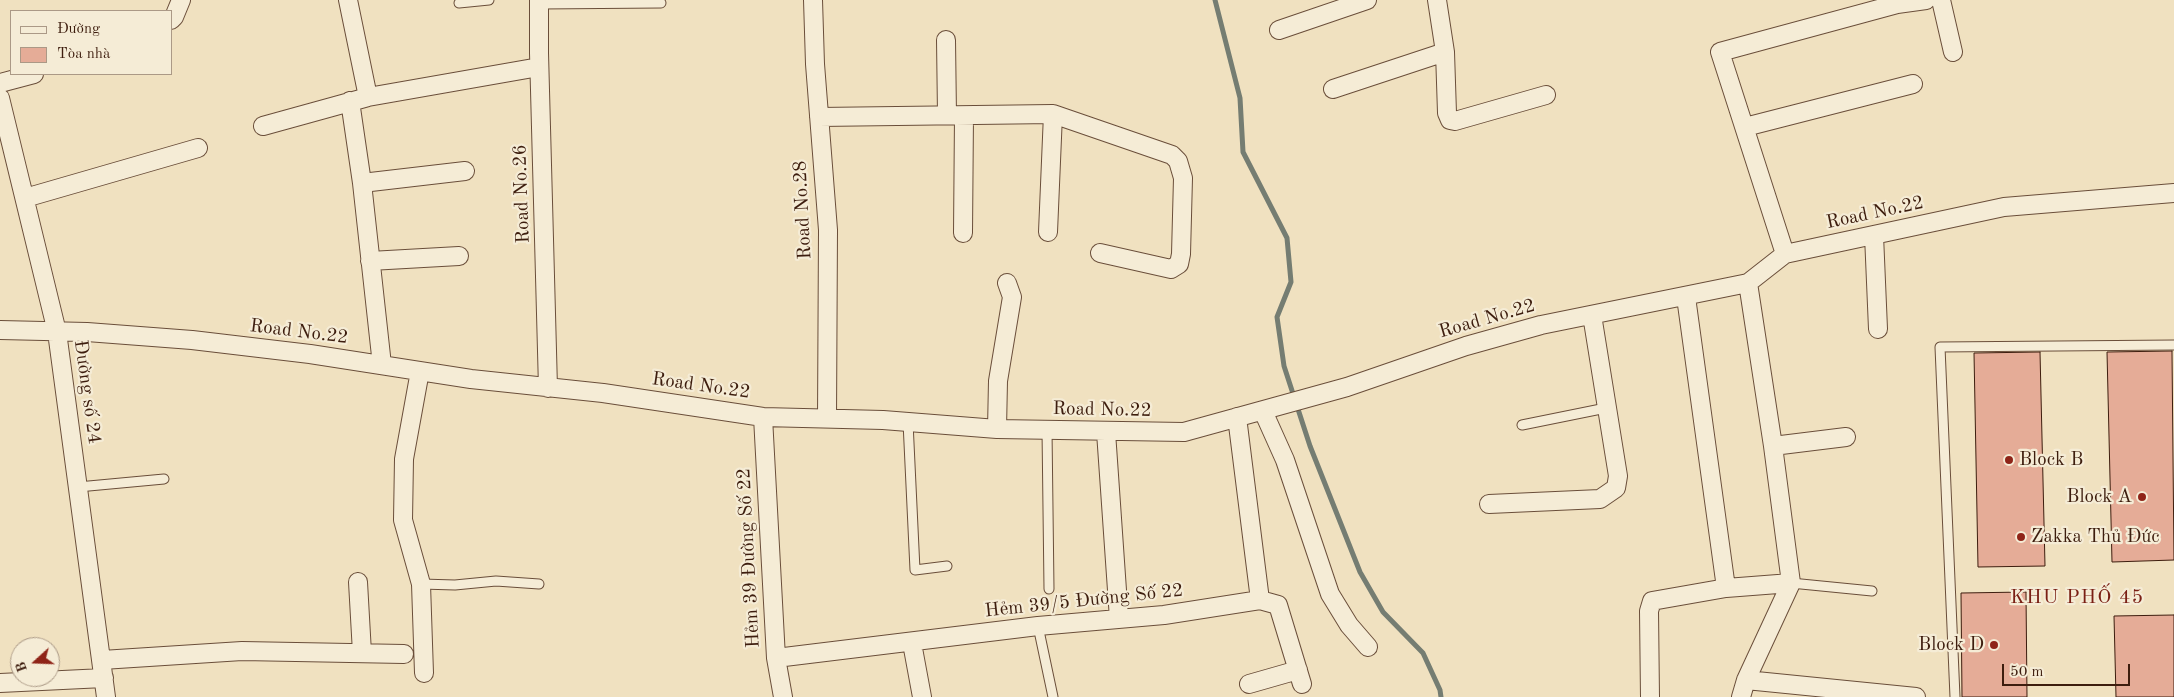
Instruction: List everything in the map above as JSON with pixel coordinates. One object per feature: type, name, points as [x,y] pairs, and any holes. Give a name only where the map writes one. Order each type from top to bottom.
[{"type":"street","points":[[172,19],[181,0]]},
{"type":"street","points":[[348,0],[368,97]]},
{"type":"street","name":"Road No.28","points":[[813,0],[819,117],[828,230],[827,418]]},
{"type":"street","points":[[1279,30],[1367,0]]},
{"type":"street","points":[[1436,0],[1445,52],[1447,113],[1450,120],[1455,122],[1546,95]]},
{"type":"street","points":[[1785,254],[1720,52],[1896,2],[1926,0]]},
{"type":"street","points":[[1942,0],[1953,52]]},
{"type":"street","name":"Road No.26","points":[[540,2],[539,67],[548,388]]},
{"type":"street","points":[[946,40],[955,116],[963,233]]},
{"type":"street","points":[[1333,89],[1445,52]]},
{"type":"street","points":[[263,126],[368,97],[539,67]]},
{"type":"street","points":[[0,83],[30,75]]},
{"type":"street","points":[[1745,127],[1913,84]]},
{"type":"street","name":"Đường số 24","points":[[0,98],[26,198],[57,332],[106,697]]},
{"type":"street","points":[[350,101],[362,183],[382,365]]},
{"type":"street","points":[[819,117],[1053,114],[1172,155],[1178,161],[1183,178],[1181,254],[1178,264],[1171,269],[1100,253]]},
{"type":"street","points":[[1048,232],[1053,114]]},
{"type":"street","points":[[26,198],[198,148]]},
{"type":"street","points":[[362,183],[465,171]]},
{"type":"street","name":"Road No.22","points":[[0,330],[192,340],[310,354],[471,379],[603,393],[763,417],[908,422],[997,429],[1184,432],[1347,387],[1466,346],[1541,325],[1748,283],[1785,254],[2004,207],[2174,193]]},
{"type":"street","points":[[1874,235],[1878,329]]},
{"type":"street","points":[[370,261],[459,256]]},
{"type":"street","points":[[997,429],[998,380],[1012,297],[1007,283]]},
{"type":"street","points":[[1741,697],[1746,680],[1791,583],[1774,446],[1748,283]]},
{"type":"street","points":[[1686,297],[1726,588]]},
{"type":"street","points":[[1488,504],[1600,499],[1613,492],[1618,476],[1592,315]]},
{"type":"street","points":[[420,371],[404,459],[403,520],[420,584],[424,674]]},
{"type":"street","points":[[1270,409],[1330,594],[1349,625],[1368,647]]},
{"type":"street","name":"Hẻm 39 Đường Số 22","points":[[763,417],[776,658],[783,697]]},
{"type":"street","points":[[1237,417],[1260,600],[1278,604],[1300,677],[1249,684]]},
{"type":"street","points":[[1106,432],[1119,619]]},
{"type":"street","points":[[1774,446],[1846,437]]},
{"type":"street","points":[[358,582],[362,654]]},
{"type":"street","points":[[1650,697],[1649,611],[1651,602],[1656,599],[1726,588],[1791,583]]},
{"type":"street","name":"Hẻm 39/5 Đường Số 22","points":[[776,658],[912,643],[1038,626],[1164,615],[1260,600]]},
{"type":"street","points":[[912,643],[922,697]]},
{"type":"street","points":[[102,660],[242,651],[404,654]]},
{"type":"street","points":[[0,683],[104,678]]},
{"type":"street","points":[[1746,680],[1916,697]]},
{"type":"lane","points":[[459,4],[489,0]]},
{"type":"lane","points":[[540,2],[661,3]]},
{"type":"lane","points":[[1955,697],[1940,348],[2174,345]]},
{"type":"lane","points":[[1522,425],[1606,408]]},
{"type":"lane","points":[[908,422],[914,570],[947,566]]},
{"type":"lane","points":[[1047,430],[1049,589]]},
{"type":"lane","points":[[78,487],[164,479]]},
{"type":"lane","points":[[420,584],[455,585],[496,581],[539,584]]},
{"type":"lane","points":[[1791,583],[1872,591]]},
{"type":"lane","points":[[1038,626],[1052,697]]},
{"type":"building","name":"Block A","points":[[2172,351],[2174,560],[2112,562],[2107,352]]},
{"type":"building","name":"Block B","points":[[2040,352],[2045,566],[1978,567],[1974,353]]},
{"type":"building","name":"Block D","points":[[2026,592],[2027,697],[1962,697],[1961,593]]},
{"type":"building","points":[[2174,615],[2174,697],[2116,697],[2114,616]]},
{"type":"waterway","points":[[1215,0],[1240,98],[1243,152],[1287,238],[1291,282],[1277,317],[1284,366],[1310,446],[1360,572],[1383,612],[1423,653],[1440,690],[1441,697]]},
{"type":"place","name":"Block B","points":[[2009,460]]},
{"type":"place","name":"Block A","points":[[2142,497]]},
{"type":"place","name":"Zakka Thủ Đức","points":[[2021,537]]},
{"type":"place","name":"Block D","points":[[1994,645]]},
{"type":"district","name":"KHU PHỐ 45","points":[[2077,598]]}]
